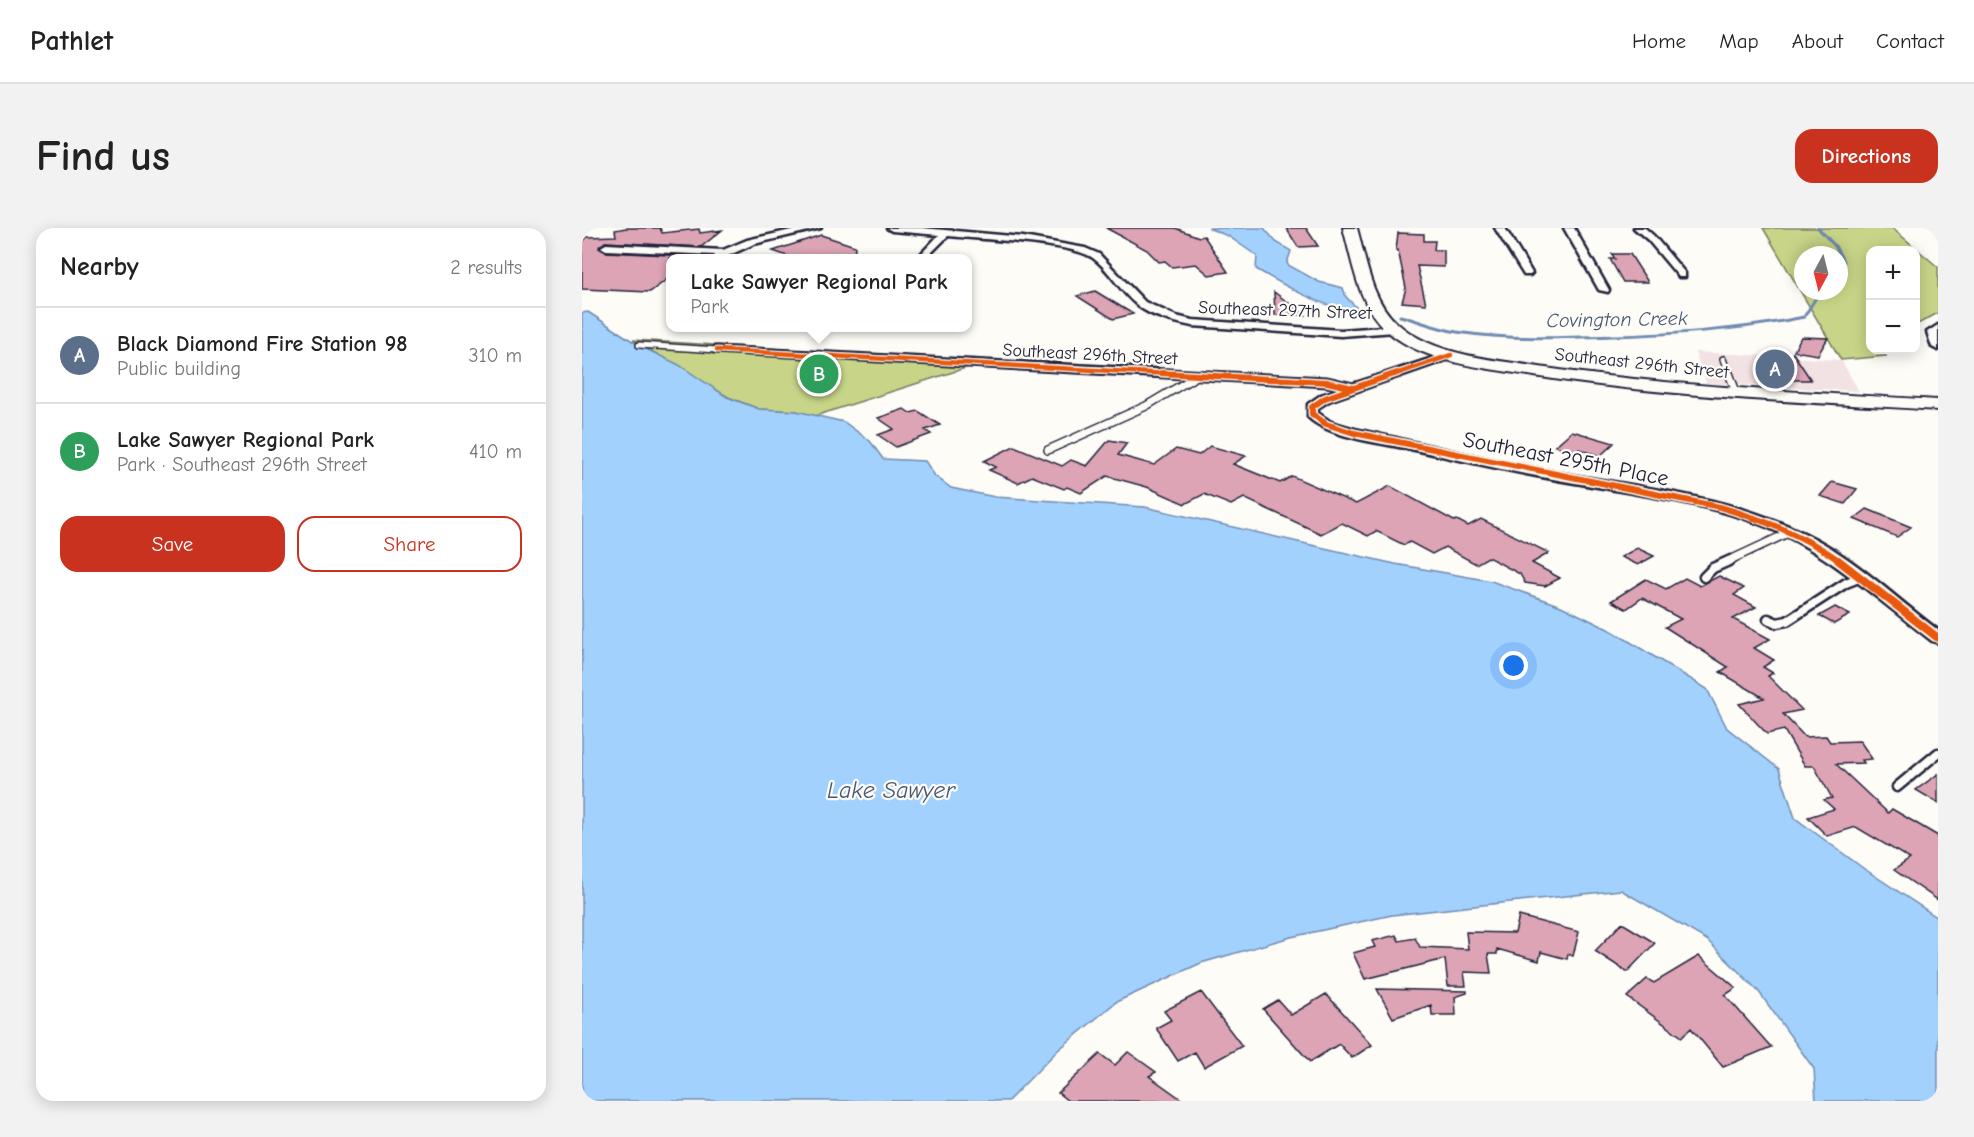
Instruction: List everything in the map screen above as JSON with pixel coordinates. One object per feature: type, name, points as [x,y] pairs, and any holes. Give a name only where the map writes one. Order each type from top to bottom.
[{"type":"street","points":[[725,254],[760,240],[816,228]]},
{"type":"street","points":[[891,228],[942,231]]},
{"type":"street","points":[[1350,228],[1374,305],[1395,329]]},
{"type":"street","points":[[1500,228],[1527,273]]},
{"type":"street","points":[[1569,228],[1604,290]]},
{"type":"street","points":[[1639,228],[1682,275]]},
{"type":"street","points":[[924,254],[942,231]]},
{"type":"street","name":"Southeast 297th Street","points":[[942,231],[1063,246],[1096,256],[1142,304],[1172,318],[1210,326],[1341,333],[1395,329]]},
{"type":"street","points":[[606,247],[695,254]]},
{"type":"street","points":[[1936,350],[1932,333],[1938,328]]},
{"type":"street","name":"Southeast 296th Street","points":[[1395,329],[1418,342],[1451,355],[1540,372],[1736,392],[1938,405]]},
{"type":"street","name":"Southeast 296th Street","points":[[717,350],[1327,381],[1353,388]]},
{"type":"street","name":"Southeast 295th Place","points":[[1451,355],[1353,388],[1317,403],[1310,410],[1317,420],[1354,433],[1509,467],[1678,498],[1746,516],[1790,532],[1827,552],[1938,638]]},
{"type":"lane","points":[[639,345],[717,350]]},
{"type":"lane","points":[[1723,359],[1736,392]]},
{"type":"lane","points":[[1048,450],[1146,406],[1200,374]]},
{"type":"lane","points":[[1704,577],[1713,568],[1790,532]]},
{"type":"lane","points":[[1768,619],[1777,623],[1787,621],[1846,583],[1861,577]]},
{"type":"lane","points":[[1897,787],[1938,753]]},
{"type":"shaded area","points":[[1695,352],[1841,360],[1859,391],[1706,383]]},
{"type":"green space","points":[[1763,228],[1892,228],[1913,246],[1866,246],[1866,354],[1885,354],[1886,356],[1841,360],[1806,300],[1848,300],[1848,246],[1794,246],[1794,280]]},
{"type":"green space","points":[[1920,252],[1938,267],[1938,313],[1920,323]]},
{"type":"green space","points":[[633,340],[983,361],[815,416],[796,411],[759,409],[728,397]]},
{"type":"water","points":[[1208,228],[1264,228],[1276,242],[1291,251],[1288,265],[1319,282],[1343,288],[1346,297],[1360,311],[1356,313],[1330,306],[1256,269],[1257,256],[1228,236]]},
{"type":"water","name":"Lake Sawyer","points":[[588,312],[640,346],[679,365],[727,397],[759,409],[796,411],[844,422],[870,441],[883,459],[925,461],[935,476],[951,488],[995,497],[1145,507],[1395,564],[1491,581],[1561,606],[1614,632],[1707,689],[1727,728],[1779,769],[1795,818],[1863,868],[1938,918],[1938,1101],[1816,1101],[1814,1069],[1759,992],[1707,940],[1621,890],[1392,915],[1291,937],[1201,963],[1116,1002],[1057,1051],[1008,1101],[582,1101],[582,313]]},
{"type":"building","points":[[660,228],[662,233],[699,229],[700,233],[722,230],[701,247],[605,242],[599,248],[606,252],[666,255],[666,280],[650,292],[582,289],[582,243],[587,237],[616,236],[615,230]]},
{"type":"building","points":[[1106,228],[1175,228],[1199,237],[1204,236],[1228,272],[1209,275],[1196,264],[1172,267],[1165,261],[1159,262],[1147,250]]},
{"type":"building","points":[[1286,228],[1306,228],[1318,246],[1298,247]]},
{"type":"building","points":[[1398,233],[1424,234],[1424,241],[1435,241],[1434,250],[1444,250],[1444,267],[1417,266],[1426,304],[1402,302],[1406,288],[1398,250],[1396,250]]},
{"type":"building","points":[[821,235],[855,246],[854,254],[782,254],[773,251]]},
{"type":"building","points":[[1612,254],[1630,254],[1648,282],[1623,282],[1610,259],[1615,259]]},
{"type":"building","points":[[1095,291],[1133,314],[1113,319],[1077,296]]},
{"type":"building","points":[[1274,292],[1305,315],[1275,315]]},
{"type":"building","points":[[1801,337],[1828,338],[1818,355],[1794,351]]},
{"type":"building","points":[[1793,353],[1811,380],[1781,380],[1771,363],[1787,363]]},
{"type":"building","points":[[904,409],[910,413],[918,411],[940,425],[925,430],[931,434],[896,447],[878,435],[894,429],[878,418]]},
{"type":"building","points":[[1572,431],[1614,443],[1600,456],[1579,449],[1576,452],[1555,446]]},
{"type":"building","points":[[1109,440],[1127,443],[1118,455],[1154,465],[1176,449],[1199,455],[1210,446],[1246,456],[1233,464],[1280,483],[1292,476],[1356,504],[1390,486],[1454,521],[1457,520],[1468,526],[1481,519],[1549,553],[1532,563],[1560,578],[1545,586],[1525,583],[1520,574],[1488,557],[1476,564],[1445,547],[1432,554],[1410,542],[1404,545],[1376,531],[1368,536],[1342,523],[1321,534],[1244,498],[1231,505],[1204,494],[1185,504],[1147,487],[1107,476],[1081,493],[1032,476],[1018,483],[989,470],[996,467],[984,461],[1014,446],[1062,466],[1071,460],[1087,466]]},
{"type":"building","points":[[1832,482],[1857,489],[1845,504],[1820,496]]},
{"type":"building","points":[[1867,509],[1911,527],[1897,537],[1854,519]]},
{"type":"building","points":[[1637,548],[1654,556],[1638,565],[1621,557]]},
{"type":"building","points":[[1719,576],[1744,588],[1734,595],[1756,607],[1733,619],[1770,639],[1754,648],[1774,660],[1763,667],[1773,673],[1768,676],[1802,710],[1783,714],[1805,737],[1826,736],[1830,742],[1860,741],[1872,759],[1862,760],[1864,763],[1836,764],[1888,813],[1892,809],[1938,836],[1938,900],[1894,870],[1910,859],[1856,827],[1827,836],[1808,817],[1834,809],[1824,800],[1832,798],[1814,766],[1805,766],[1784,730],[1767,734],[1739,704],[1764,698],[1720,672],[1728,667],[1665,627],[1681,619],[1642,598],[1626,609],[1611,601],[1646,579],[1666,589],[1685,578],[1700,586]]},
{"type":"building","points":[[1835,607],[1850,615],[1834,624],[1819,616]]},
{"type":"building","points":[[1938,774],[1938,803],[1916,790]]},
{"type":"building","points":[[1519,916],[1579,932],[1573,956],[1568,954],[1567,959],[1541,952],[1539,961],[1497,949],[1497,954],[1488,954],[1491,973],[1464,972],[1466,986],[1448,986],[1445,959],[1365,979],[1353,953],[1375,947],[1372,941],[1396,935],[1399,941],[1415,938],[1420,947],[1468,949],[1466,932],[1515,933]]},
{"type":"building","points":[[1622,923],[1655,943],[1627,972],[1595,951]]},
{"type":"building","points":[[1699,956],[1736,988],[1725,995],[1771,1047],[1723,1067],[1691,1028],[1682,1037],[1627,997],[1647,979],[1654,983]]},
{"type":"building","points":[[1377,989],[1467,991],[1467,993],[1455,997],[1456,1015],[1432,1015],[1431,1005],[1393,1018]]},
{"type":"building","points":[[1201,992],[1242,1046],[1204,1067],[1195,1052],[1178,1061],[1156,1028],[1171,1020],[1164,1011]]},
{"type":"building","points":[[1326,994],[1372,1045],[1352,1058],[1339,1044],[1310,1062],[1263,1009],[1278,1000],[1291,1015]]},
{"type":"building","points":[[1128,1052],[1156,1072],[1149,1076],[1184,1101],[1068,1101],[1058,1093],[1100,1054],[1115,1065]]},
{"type":"waterway","name":"Covington Creek","points":[[1818,228],[1835,246]]},
{"type":"waterway","name":"Covington Creek","points":[[1400,316],[1450,331],[1476,335],[1554,338],[1661,334],[1709,331],[1804,317],[1814,300]]},
{"type":"cycle path","points":[[717,350],[1327,382],[1353,388]]},
{"type":"cycle path","points":[[1451,355],[1325,398],[1312,407],[1312,414],[1326,424],[1354,433],[1546,474],[1691,500],[1777,526],[1821,548],[1938,638]]},
{"type":"place","name":"Black Diamond Fire Station 98","points":[[1775,369]]},
{"type":"place","name":"Lake Sawyer Regional Park","points":[[819,374]]}]
